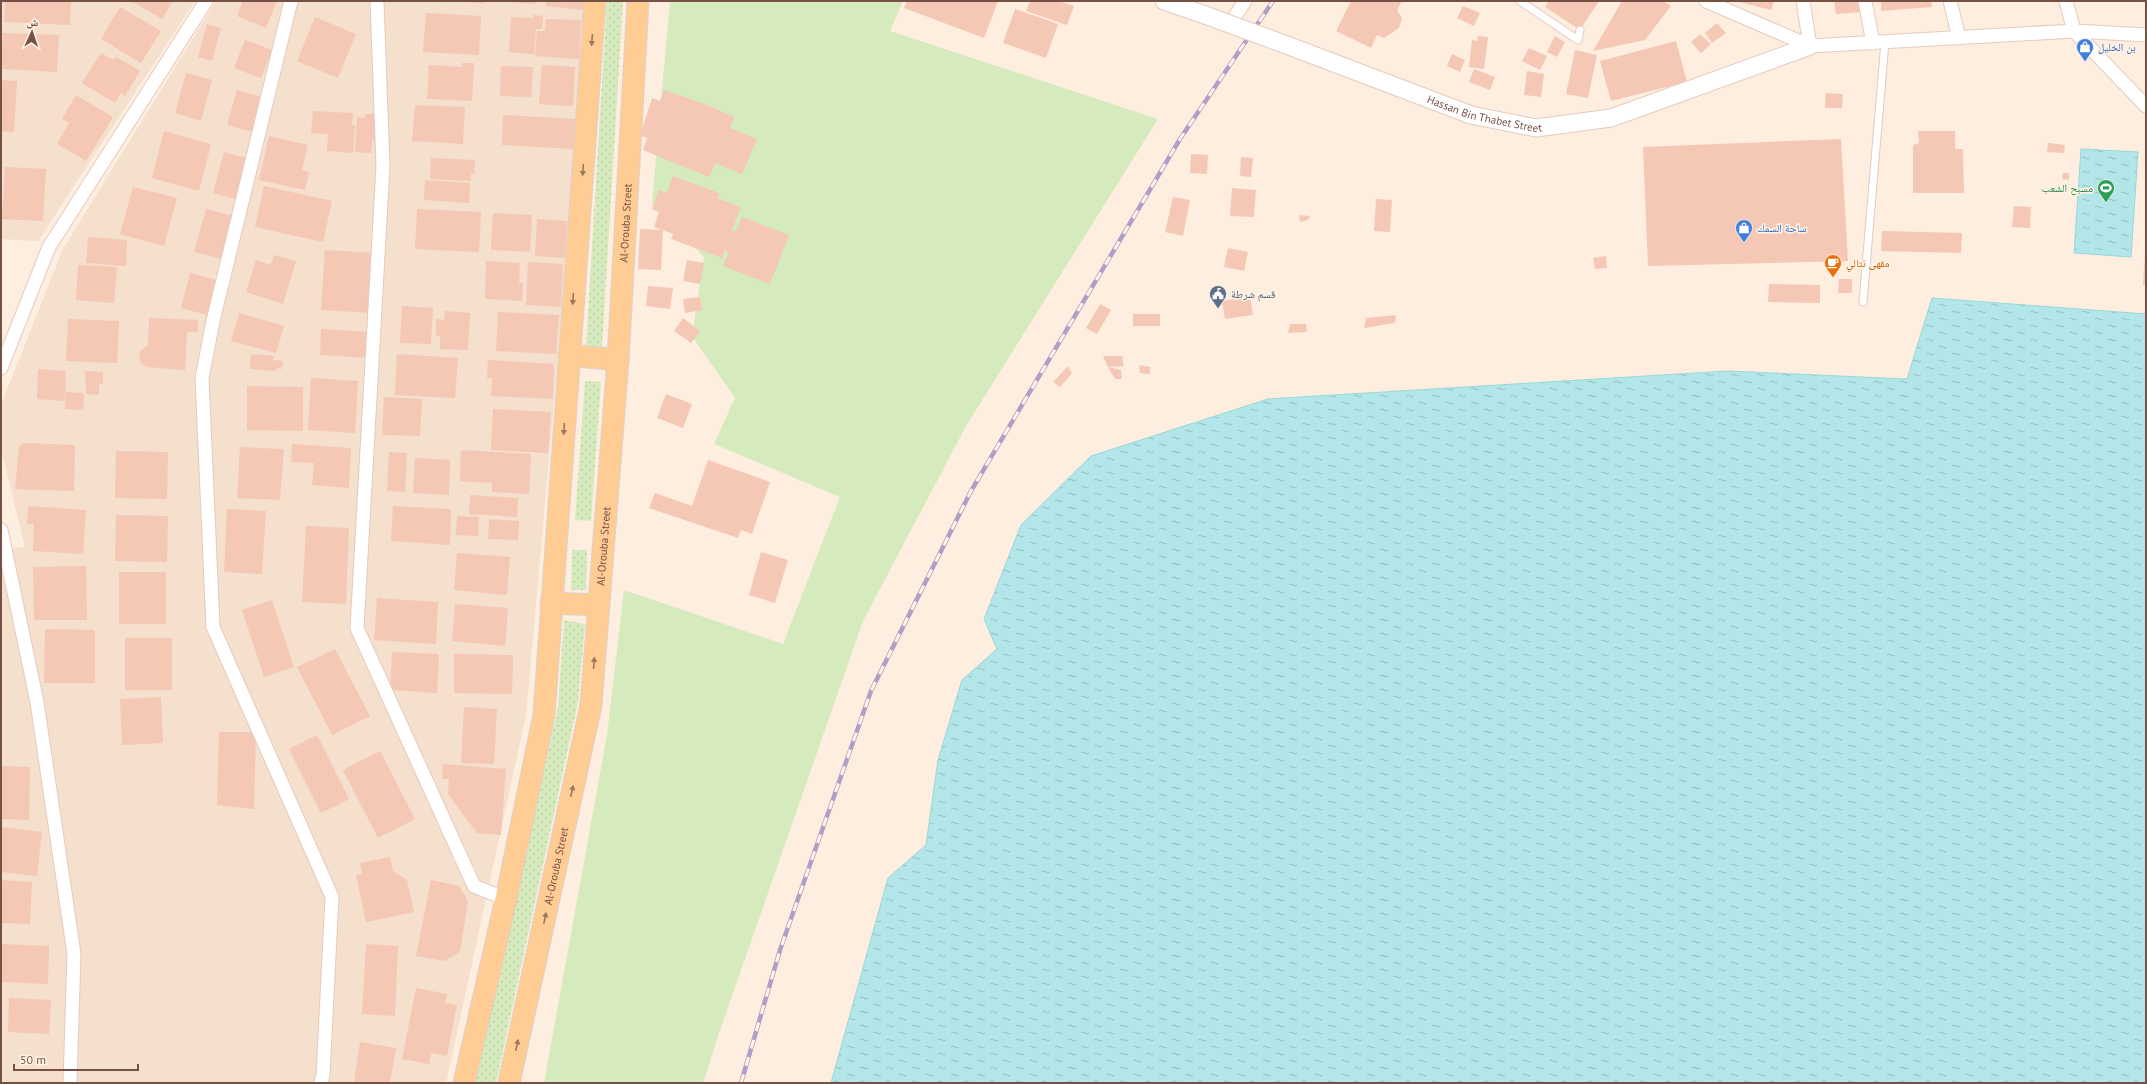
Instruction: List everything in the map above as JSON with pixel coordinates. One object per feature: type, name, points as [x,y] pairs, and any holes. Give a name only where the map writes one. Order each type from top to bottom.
[{"type":"main road","points":[[464,1083],[506,899],[544,715],[595,1]]},
{"type":"main road","name":"Al-Orouba Street","points":[[509,1083],[591,705],[618,360],[638,1]]},
{"type":"main road","points":[[569,355],[618,360]]},
{"type":"main road","points":[[551,603],[598,605]]},
{"type":"street","points":[[1,368],[49,247],[206,1]]},
{"type":"street","points":[[291,1],[212,321],[202,378],[213,627],[332,897],[323,1075],[321,1083]]},
{"type":"street","points":[[377,1],[383,166],[357,628],[474,886],[506,899]]},
{"type":"street","name":"Hassan Bin Thabet Street","points":[[1164,1],[1284,44],[1471,115],[1536,128],[1611,118],[1810,46]]},
{"type":"street","points":[[1230,24],[1245,1]]},
{"type":"street","points":[[1706,1],[1810,46],[2074,31],[2146,35]]},
{"type":"street","points":[[1803,1],[1810,46]]},
{"type":"street","points":[[1865,1],[1879,42]]},
{"type":"street","points":[[1950,1],[1959,38]]},
{"type":"street","points":[[2066,1],[2074,31],[2146,106]]},
{"type":"street","points":[[1,530],[37,702],[74,954],[70,1083]]},
{"type":"lane","points":[[1520,1],[1578,40],[1580,30]]},
{"type":"lane","points":[[1863,302],[1879,42]]},
{"type":"shaded area","points":[[1,1],[195,1],[38,241],[1,239]]},
{"type":"shaded area","points":[[216,1],[590,1],[526,715],[446,1083],[1,1083],[1,548],[25,547],[1,449],[1,405],[63,249]]},
{"type":"green space","points":[[607,1],[623,1],[602,347],[586,346]]},
{"type":"green space","points":[[670,1],[903,1],[890,31],[1158,119],[966,426],[863,621],[718,1036],[703,1083],[544,1083],[607,735],[624,590],[783,644],[840,497],[714,444],[735,398],[692,336],[704,257],[652,203]]},
{"type":"green space","points":[[585,381],[601,382],[591,521],[575,520]]},
{"type":"green space","points":[[572,550],[587,550],[586,590],[571,590]]},
{"type":"green space","points":[[564,620],[585,624],[578,702],[496,1083],[475,1083],[558,708]]},
{"type":"water","name":"مسبح الشعب","points":[[2081,149],[2138,152],[2131,257],[2074,253]]},
{"type":"water","points":[[1932,298],[2146,314],[2146,1083],[831,1083],[888,878],[926,845],[938,760],[962,680],[997,649],[984,619],[1021,525],[1091,456],[1268,399],[1728,371],[1907,379]]},
{"type":"building","points":[[5,1],[71,1],[70,25],[4,22]]},
{"type":"building","points":[[131,1],[173,1],[162,19]]},
{"type":"building","points":[[243,1],[277,1],[266,28],[237,16]]},
{"type":"building","points":[[483,1],[483,3],[466,2]]},
{"type":"building","points":[[504,1],[536,1],[535,4]]},
{"type":"building","points":[[546,1],[584,1],[584,10],[546,6]]},
{"type":"building","points":[[907,1],[998,1],[984,38],[904,8]]},
{"type":"building","points":[[1030,1],[1058,1],[1074,6],[1067,25],[1026,11]]},
{"type":"building","points":[[1351,1],[1402,1],[1397,10],[1402,18],[1399,28],[1384,38],[1377,35],[1371,48],[1336,31]]},
{"type":"building","points":[[1549,1],[1599,1],[1580,30],[1545,7]]},
{"type":"building","points":[[1622,1],[1663,1],[1671,6],[1645,40],[1593,51]]},
{"type":"building","points":[[1735,1],[1774,1],[1771,10]]},
{"type":"building","points":[[1834,1],[1861,1],[1862,12],[1836,14]]},
{"type":"building","points":[[1881,1],[1931,1],[1932,7],[1881,11]]},
{"type":"building","points":[[1463,6],[1480,13],[1474,26],[1457,18]]},
{"type":"building","points":[[120,7],[161,31],[141,63],[101,39]]},
{"type":"building","points":[[1015,9],[1058,24],[1046,58],[1003,43]]},
{"type":"building","points":[[426,13],[481,16],[479,55],[423,52]]},
{"type":"building","points":[[533,15],[543,16],[542,29],[536,29],[534,54],[509,52],[511,17],[533,18]]},
{"type":"building","points":[[315,17],[356,34],[338,78],[297,61]]},
{"type":"building","points":[[546,19],[581,20],[579,59],[535,56],[537,31],[545,31]]},
{"type":"building","points":[[1717,23],[1726,33],[1712,43],[1705,33]]},
{"type":"building","points":[[207,24],[221,28],[212,61],[198,57]]},
{"type":"building","points":[[3,33],[59,35],[57,72],[1,69]]},
{"type":"building","points":[[1700,34],[1711,44],[1701,53],[1691,42]]},
{"type":"building","points":[[1478,36],[1488,37],[1484,69],[1469,67],[1472,40],[1477,41]]},
{"type":"building","points":[[1555,36],[1565,42],[1557,57],[1547,52]]},
{"type":"building","points":[[245,40],[272,50],[261,78],[234,68]]},
{"type":"building","points":[[1676,41],[1687,82],[1611,101],[1600,61]]},
{"type":"building","points":[[1529,48],[1547,56],[1540,70],[1522,61]]},
{"type":"building","points":[[1575,50],[1597,55],[1588,98],[1566,94]]},
{"type":"building","points":[[101,53],[114,60],[116,57],[140,71],[125,96],[121,93],[115,103],[82,83]]},
{"type":"building","points":[[1452,54],[1465,60],[1460,72],[1447,66]]},
{"type":"building","points":[[462,63],[474,63],[472,101],[427,99],[429,65],[462,67]]},
{"type":"building","points":[[542,65],[575,67],[573,106],[539,104]]},
{"type":"building","points":[[501,66],[533,67],[531,97],[500,96]]},
{"type":"building","points":[[1474,69],[1495,77],[1490,90],[1469,82]]},
{"type":"building","points":[[1527,71],[1544,74],[1541,97],[1524,95]]},
{"type":"building","points":[[186,73],[212,80],[201,121],[175,113]]},
{"type":"building","points":[[1,80],[17,81],[14,132],[1,131]]},
{"type":"building","points":[[237,90],[266,98],[257,133],[227,125]]},
{"type":"building","points":[[664,90],[705,104],[734,117],[730,128],[757,139],[742,174],[715,163],[709,177],[643,150],[647,138],[640,136],[652,98],[660,101]]},
{"type":"building","points":[[1826,93],[1843,94],[1842,108],[1825,108]]},
{"type":"building","points":[[76,95],[113,117],[86,161],[57,144],[69,123],[62,119]]},
{"type":"building","points":[[415,105],[465,107],[463,144],[412,141]]},
{"type":"building","points":[[313,111],[353,113],[352,125],[355,125],[353,153],[327,151],[328,134],[311,133]]},
{"type":"building","points":[[365,114],[380,114],[379,141],[372,140],[371,153],[355,152],[357,117],[365,118]]},
{"type":"building","points":[[503,115],[576,119],[575,149],[502,145]]},
{"type":"building","points":[[164,131],[211,144],[199,191],[152,178]]},
{"type":"building","points":[[1918,131],[1955,131],[1955,149],[1963,149],[1964,193],[1913,193],[1913,145],[1919,143]]},
{"type":"building","points":[[269,136],[308,145],[302,170],[309,172],[305,190],[259,180]]},
{"type":"building","points":[[1841,139],[1848,261],[1648,266],[1643,147]]},
{"type":"building","points":[[2048,143],[2065,145],[2064,153],[2047,152]]},
{"type":"building","points":[[224,152],[250,159],[239,200],[213,193]]},
{"type":"building","points":[[1191,154],[1208,155],[1207,174],[1190,173]]},
{"type":"building","points":[[1241,157],[1253,158],[1251,177],[1240,176]]},
{"type":"building","points":[[431,158],[475,160],[474,174],[471,174],[471,181],[430,179]]},
{"type":"building","points":[[5,167],[46,169],[43,221],[2,219]]},
{"type":"building","points":[[2063,173],[2069,173],[2069,180],[2062,179]]},
{"type":"building","points":[[673,176],[719,193],[717,198],[741,207],[732,230],[736,231],[742,217],[789,235],[770,284],[723,266],[729,252],[725,250],[722,258],[671,239],[673,234],[663,230],[661,270],[638,269],[640,229],[662,230],[654,227],[659,212],[652,209],[659,190],[667,193]]},
{"type":"building","points":[[425,180],[470,183],[469,203],[424,200]]},
{"type":"building","points":[[264,186],[332,201],[323,242],[255,227]]},
{"type":"building","points":[[133,187],[177,198],[164,246],[120,234]]},
{"type":"building","points":[[1232,188],[1256,190],[1254,217],[1230,216]]},
{"type":"building","points":[[1173,197],[1190,200],[1183,236],[1165,232]]},
{"type":"building","points":[[1376,199],[1392,200],[1390,232],[1374,231]]},
{"type":"building","points":[[2014,206],[2031,207],[2030,228],[2012,227]]},
{"type":"building","points":[[206,209],[236,217],[225,260],[194,252]]},
{"type":"building","points":[[417,209],[481,212],[479,252],[415,249]]},
{"type":"building","points":[[493,213],[532,215],[530,252],[491,250]]},
{"type":"building","points":[[1299,215],[1310,216],[1308,220],[1300,222]]},
{"type":"building","points":[[537,219],[567,221],[565,258],[535,256]]},
{"type":"building","points":[[1882,231],[1962,233],[1961,253],[1881,251]]},
{"type":"building","points":[[88,237],[127,240],[126,266],[86,263]]},
{"type":"building","points":[[1228,248],[1248,252],[1244,271],[1224,267]]},
{"type":"building","points":[[325,250],[376,253],[372,313],[321,310]]},
{"type":"building","points":[[2145,253],[2146,285],[2143,285]]},
{"type":"building","points":[[274,255],[296,261],[283,304],[246,292],[256,260],[271,265]]},
{"type":"building","points":[[1606,256],[1607,268],[1595,269],[1593,258]]},
{"type":"building","points":[[687,260],[704,263],[700,284],[683,281]]},
{"type":"building","points":[[486,261],[520,263],[519,282],[523,283],[522,301],[485,299]]},
{"type":"building","points":[[528,262],[563,264],[561,307],[526,305]]},
{"type":"building","points":[[78,265],[117,267],[114,303],[76,300]]},
{"type":"building","points":[[190,273],[216,280],[207,315],[181,308]]},
{"type":"building","points":[[1839,279],[1852,279],[1852,293],[1838,293]]},
{"type":"building","points":[[1769,284],[1820,285],[1820,303],[1768,302]]},
{"type":"building","points":[[648,286],[673,288],[670,309],[646,306]]},
{"type":"building","points":[[700,297],[702,310],[685,313],[683,299]]},
{"type":"building","points":[[1250,297],[1253,315],[1225,319],[1222,301]]},
{"type":"building","points":[[1100,304],[1111,310],[1097,334],[1086,328]]},
{"type":"building","points":[[402,306],[433,308],[431,344],[400,343]]},
{"type":"building","points":[[445,311],[470,313],[468,350],[440,349],[440,336],[436,336],[436,319],[444,320]]},
{"type":"building","points":[[498,312],[559,315],[556,354],[496,351]]},
{"type":"building","points":[[239,313],[284,326],[276,353],[231,341]]},
{"type":"building","points":[[1133,314],[1160,314],[1160,326],[1133,326]]},
{"type":"building","points":[[1396,315],[1395,323],[1364,328],[1366,318]]},
{"type":"building","points":[[149,318],[198,320],[198,332],[187,332],[185,370],[147,367],[141,363],[139,355],[140,351],[148,345]]},
{"type":"building","points":[[683,318],[700,331],[691,343],[674,331]]},
{"type":"building","points":[[68,319],[119,321],[117,363],[66,361]]},
{"type":"building","points":[[1290,324],[1306,324],[1307,332],[1288,333]]},
{"type":"building","points":[[321,329],[372,332],[370,358],[320,355]]},
{"type":"building","points":[[251,354],[274,356],[273,360],[283,361],[282,369],[277,368],[276,371],[250,369]]},
{"type":"building","points":[[397,354],[458,358],[455,398],[395,395]]},
{"type":"building","points":[[1103,356],[1122,356],[1124,366],[1108,367]]},
{"type":"building","points":[[488,360],[554,364],[553,399],[491,396],[492,378],[487,378]]},
{"type":"building","points":[[1139,365],[1150,367],[1150,374],[1140,373]]},
{"type":"building","points":[[1068,366],[1072,373],[1060,387],[1053,382]]},
{"type":"building","points":[[1108,367],[1121,370],[1122,379],[1115,379]]},
{"type":"building","points":[[38,369],[66,371],[65,401],[37,399]]},
{"type":"building","points":[[85,371],[103,372],[103,384],[99,384],[99,395],[86,394]]},
{"type":"building","points":[[311,378],[358,381],[355,433],[308,430]]},
{"type":"building","points":[[247,386],[303,387],[303,431],[247,430]]},
{"type":"building","points":[[66,392],[84,393],[83,410],[65,409]]},
{"type":"building","points":[[666,394],[692,404],[683,428],[657,418]]},
{"type":"building","points":[[384,397],[422,399],[420,436],[382,435]]},
{"type":"building","points":[[493,409],[551,412],[548,453],[491,450]]},
{"type":"building","points":[[23,443],[75,445],[74,491],[15,489],[19,447]]},
{"type":"building","points":[[292,444],[351,448],[349,488],[312,485],[314,463],[291,462]]},
{"type":"building","points":[[240,447],[284,449],[280,500],[237,498]]},
{"type":"building","points":[[461,450],[531,454],[529,494],[492,492],[492,483],[460,481]]},
{"type":"building","points":[[116,451],[168,452],[167,499],[115,498]]},
{"type":"building","points":[[389,452],[407,453],[405,492],[387,491]]},
{"type":"building","points":[[415,458],[450,460],[449,495],[413,493]]},
{"type":"building","points":[[708,460],[770,482],[752,534],[741,530],[738,538],[649,508],[655,493],[692,506]]},
{"type":"building","points":[[470,495],[518,498],[517,517],[469,514]]},
{"type":"building","points":[[28,506],[86,510],[83,554],[33,551],[34,524],[27,524]]},
{"type":"building","points":[[393,506],[451,509],[450,545],[391,541]]},
{"type":"building","points":[[227,509],[266,511],[262,574],[224,572]]},
{"type":"building","points":[[116,515],[168,516],[167,562],[115,561]]},
{"type":"building","points":[[457,516],[479,517],[478,536],[456,535]]},
{"type":"building","points":[[489,519],[519,521],[518,540],[488,539]]},
{"type":"building","points":[[306,526],[349,528],[346,604],[302,602]]},
{"type":"building","points":[[761,552],[788,560],[775,603],[749,595]]},
{"type":"building","points":[[457,553],[510,557],[507,595],[454,590]]},
{"type":"building","points":[[86,566],[87,620],[34,620],[33,567]]},
{"type":"building","points":[[119,572],[166,572],[166,624],[119,624]]},
{"type":"building","points":[[377,598],[438,602],[436,644],[374,640]]},
{"type":"building","points":[[272,600],[294,667],[264,677],[242,610]]},
{"type":"building","points":[[455,604],[508,608],[505,646],[452,641]]},
{"type":"building","points":[[45,629],[95,630],[95,683],[44,683]]},
{"type":"building","points":[[125,638],[172,638],[172,690],[125,690]]},
{"type":"building","points":[[335,649],[370,716],[332,735],[297,667]]},
{"type":"building","points":[[392,652],[439,654],[437,693],[390,690]]},
{"type":"building","points":[[454,654],[513,655],[512,694],[454,693]]},
{"type":"building","points":[[161,697],[163,743],[122,745],[120,699]]},
{"type":"building","points":[[464,707],[497,709],[494,764],[461,763]]},
{"type":"building","points":[[219,732],[256,732],[254,809],[217,805]]},
{"type":"building","points":[[317,735],[349,799],[321,813],[289,749]]},
{"type":"building","points":[[380,751],[415,819],[378,838],[343,770]]},
{"type":"building","points":[[443,764],[506,769],[501,835],[477,833],[448,794],[449,779],[442,779]]},
{"type":"building","points":[[1,766],[30,767],[29,820],[1,819]]},
{"type":"building","points":[[1,827],[42,832],[37,876],[1,872]]},
{"type":"building","points":[[390,857],[393,871],[407,880],[414,912],[366,922],[356,875],[362,874],[360,863]]},
{"type":"building","points":[[1,880],[32,882],[30,924],[1,923]]},
{"type":"building","points":[[431,880],[459,886],[468,901],[460,952],[444,961],[416,956]]},
{"type":"building","points":[[1,944],[49,946],[48,984],[1,982]]},
{"type":"building","points":[[366,944],[398,946],[395,1016],[362,1014]]},
{"type":"building","points":[[416,988],[447,994],[445,1003],[457,1005],[447,1056],[431,1053],[429,1064],[402,1059]]},
{"type":"building","points":[[9,998],[51,1000],[49,1034],[8,1032]]},
{"type":"building","points":[[360,1042],[396,1048],[390,1083],[354,1083]]},
{"type":"railway","points":[[741,1083],[780,950],[871,691],[971,491],[1180,139],[1273,1]]},
{"type":"place","name":"بن الخليل","points":[[2085,62]]},
{"type":"place","name":"مسبح الشعب","points":[[2106,203]]},
{"type":"place","name":"ساحة السمك","points":[[1744,243]]},
{"type":"place","name":"مقهى نتالي","points":[[1833,278]]},
{"type":"place","name":"قسم شرطة","points":[[1218,309]]}]
